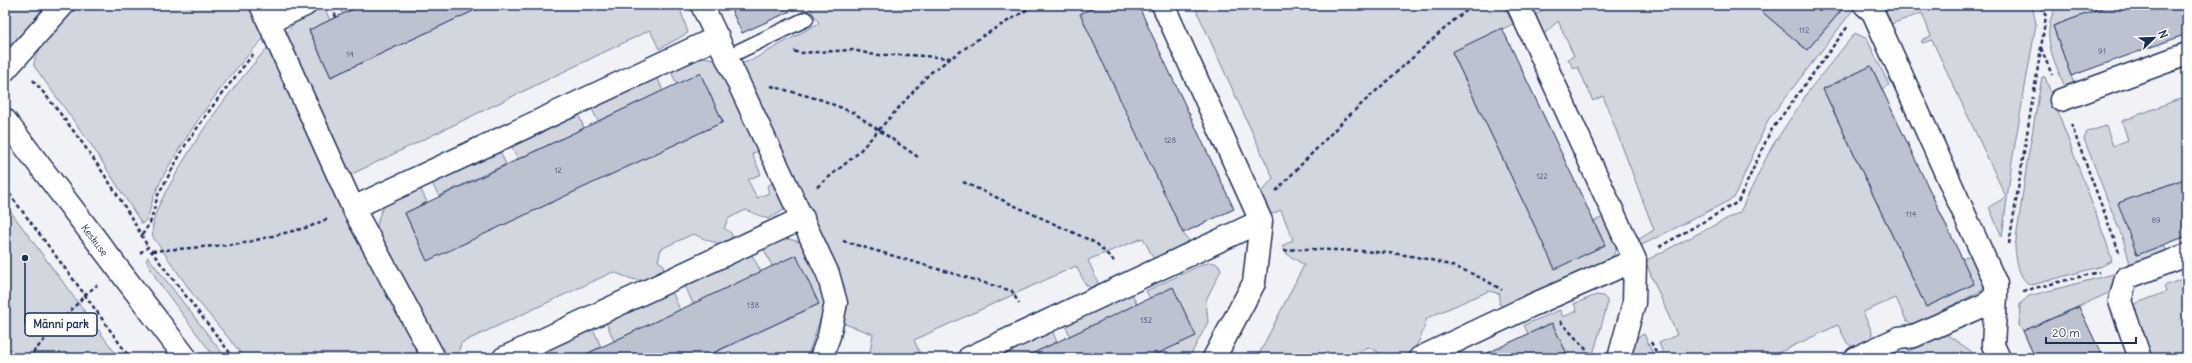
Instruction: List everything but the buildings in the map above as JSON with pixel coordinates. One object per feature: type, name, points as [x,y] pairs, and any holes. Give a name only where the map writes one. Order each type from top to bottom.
[{"type":"street","points":[[10,64],[63,5]]},
{"type":"street","points":[[305,5],[268,20],[353,208],[434,358]]},
{"type":"street","points":[[702,5],[800,211],[828,274],[836,303],[829,336],[821,358]]},
{"type":"street","points":[[1163,5],[1259,216],[1257,259],[1254,283],[1214,358]]},
{"type":"street","points":[[1518,5],[1635,260],[1634,303],[1619,358]]},
{"type":"street","points":[[1869,8],[1996,284],[1993,345],[1999,358]]},
{"type":"street","points":[[353,208],[718,37]]},
{"type":"street","points":[[2061,100],[2187,54]]},
{"type":"street","name":"Keskuse","points":[[5,120],[186,358]]},
{"type":"street","points":[[504,358],[800,211]]},
{"type":"street","points":[[969,358],[1134,281],[1259,216]]},
{"type":"street","points":[[2140,358],[2120,301],[2125,272],[2187,255]]},
{"type":"street","points":[[1420,358],[1528,307],[1635,260]]},
{"type":"street","points":[[1856,358],[1899,338],[1914,336],[1978,308],[1996,296]]},
{"type":"lane","points":[[730,64],[765,39],[806,20]]},
{"type":"path","points":[[800,211],[857,154],[930,73],[1035,5]]},
{"type":"path","points":[[1259,216],[1344,120],[1454,20],[1474,5]]},
{"type":"path","points":[[2008,248],[2046,16],[2040,5]]},
{"type":"path","points":[[1635,260],[1738,202],[1770,132],[1852,21],[1869,8]]},
{"type":"path","points":[[333,10],[336,17]]},
{"type":"path","points":[[142,235],[150,223],[158,195],[186,144],[249,58],[268,20]]},
{"type":"path","points":[[765,39],[799,53],[853,50],[875,55],[909,55],[952,58]]},
{"type":"path","points":[[2018,292],[2125,272],[2041,47]]},
{"type":"path","points":[[10,64],[75,133],[109,181],[148,247],[234,358]]},
{"type":"path","points":[[730,64],[771,86],[822,100],[854,113],[878,131],[918,157]]},
{"type":"path","points":[[963,182],[1096,243],[1134,281]]},
{"type":"path","points":[[5,188],[130,358]]},
{"type":"path","points":[[152,251],[240,244],[309,227],[353,208]]},
{"type":"path","points":[[842,241],[1012,291],[1032,328]]},
{"type":"path","points":[[140,252],[148,247]]},
{"type":"path","points":[[1257,259],[1289,250],[1302,249],[1390,252],[1421,257],[1475,275],[1528,307]]},
{"type":"path","points":[[28,358],[85,295],[98,285]]},
{"type":"path","points":[[1555,316],[1594,358]]},
{"type":"shaded area","points":[[5,5],[46,5],[13,45],[5,35]]},
{"type":"shaded area","points":[[81,5],[248,5],[264,38],[224,84],[189,134],[165,172],[154,196],[148,215],[142,224],[92,146],[34,66],[35,59],[45,42],[60,24]]},
{"type":"shaded area","points":[[338,5],[362,5],[343,14]]},
{"type":"shaded area","points":[[486,5],[679,5],[688,33],[659,49],[650,30],[350,175],[343,163],[286,35],[289,29],[297,21],[324,7],[330,20],[309,31],[331,77]]},
{"type":"shaded area","points":[[808,5],[1100,5],[1081,14],[1183,233],[1189,241],[1154,259],[1143,238],[1088,260],[1099,285],[1092,288],[1086,285],[1076,266],[914,340],[922,358],[869,358],[873,334],[842,323],[844,285],[740,64],[752,60],[819,23]]},
{"type":"shaded area","points":[[1194,5],[1417,5],[1419,7],[1421,5],[1503,5],[1513,24],[1452,52],[1555,268],[1605,245],[1594,221],[1606,216],[1616,238],[1616,249],[1614,254],[1610,260],[1505,308],[1499,304],[1500,294],[1489,291],[1427,318],[1417,345],[1407,354],[1390,358],[1378,358],[1378,352],[1368,347],[1345,358],[1257,358],[1304,265],[1287,254],[1282,246],[1293,240],[1281,210],[1268,216],[1259,195],[1273,178]]},
{"type":"shaded area","points":[[1552,5],[1754,5],[1807,50],[1842,10],[1836,5],[1848,5],[1853,10],[1768,120],[1734,198],[1638,247],[1636,241],[1654,230],[1603,96],[1593,101],[1578,67],[1574,69],[1568,59],[1574,56],[1558,21],[1542,36],[1536,14]]},
{"type":"shaded area","points":[[1897,5],[2032,5],[2036,24],[2012,161],[2002,237],[1989,207],[2006,197],[1932,40],[1922,43],[1922,40],[1931,36],[1922,13],[1891,24],[1886,11]]},
{"type":"shaded area","points":[[2057,5],[2110,5],[2053,26],[2074,84],[2065,87],[2056,66],[2050,46],[2049,36],[2049,26]]},
{"type":"shaded area","points":[[1855,33],[1867,39],[1889,85],[1882,89],[1871,66],[1823,89],[1926,307],[1974,284],[1962,259],[1971,255],[1985,284],[1983,290],[1913,325],[1906,320],[1896,298],[1863,312],[1872,332],[1871,341],[1854,348],[1847,343],[1838,325],[1767,358],[1665,358],[1659,343],[1677,335],[1645,261],[1740,212],[1771,148],[1810,89]]},
{"type":"shaded area","points":[[268,47],[423,358],[245,358],[197,300],[153,237],[153,222],[155,215],[164,195],[181,165],[216,112]]},
{"type":"shaded area","points":[[700,56],[713,59],[718,63],[761,149],[752,154],[761,174],[748,180],[757,198],[769,193],[767,186],[774,182],[785,207],[784,210],[768,219],[746,210],[729,218],[724,228],[731,233],[733,239],[717,243],[693,234],[661,249],[658,261],[664,265],[663,273],[655,277],[638,280],[613,272],[461,343],[458,354],[465,358],[443,358],[377,236],[377,225],[383,208],[394,198],[419,186],[427,202],[405,213],[427,260],[723,122],[700,74],[677,84],[669,68]]},
{"type":"shaded area","points":[[656,74],[663,91],[598,121],[590,105]]},
{"type":"shaded area","points":[[2042,77],[2045,77],[2112,261],[2102,266],[2032,285],[2028,283],[2021,275],[2017,264],[2015,247],[2027,163]]},
{"type":"shaded area","points":[[2187,96],[2187,178],[2119,203],[2137,254],[2163,245],[2167,255],[2131,268],[2125,245],[2084,139],[2087,132],[2106,126],[2113,146],[2128,140],[2122,121]]},
{"type":"shaded area","points":[[577,111],[584,128],[518,159],[510,143]]},
{"type":"shaded area","points":[[498,148],[506,164],[439,196],[430,180]]},
{"type":"shaded area","points":[[5,204],[119,358],[5,358]]},
{"type":"shaded area","points":[[785,238],[800,242],[808,249],[827,299],[807,358],[703,358],[819,304],[772,266],[762,245]]},
{"type":"shaded area","points":[[750,251],[761,272],[693,304],[684,283]]},
{"type":"shaded area","points":[[148,257],[226,358],[215,358],[157,280],[146,260]]},
{"type":"shaded area","points":[[1212,262],[1219,265],[1221,270],[1206,300],[1208,322],[1189,358],[1148,358],[1195,336],[1150,298],[1146,291],[1203,264]]},
{"type":"shaded area","points":[[2117,273],[2111,292],[2023,331],[2019,326],[2020,304],[2029,296]]},
{"type":"shaded area","points":[[2185,278],[2187,283],[2187,358],[2148,358],[2132,305],[2166,292],[2164,286]]},
{"type":"shaded area","points":[[671,289],[680,310],[614,341],[605,320]]},
{"type":"shaded area","points":[[1130,290],[1137,304],[1070,336],[1064,322]]},
{"type":"shaded area","points":[[1596,295],[1603,296],[1607,300],[1607,306],[1592,358],[1569,358],[1552,323],[1528,334],[1524,325],[1560,310],[1563,317],[1577,311],[1574,304]]},
{"type":"shaded area","points":[[592,326],[601,347],[578,358],[525,358]]},
{"type":"shaded area","points":[[1051,328],[1057,342],[1023,358],[988,358]]},
{"type":"shaded area","points":[[1644,334],[1655,358],[1630,358],[1637,338]]},
{"type":"shaded area","points":[[1946,334],[1971,351],[1971,358],[1903,358],[1902,354]]},
{"type":"place","name":"Männi park","points":[[25,258]]}]
